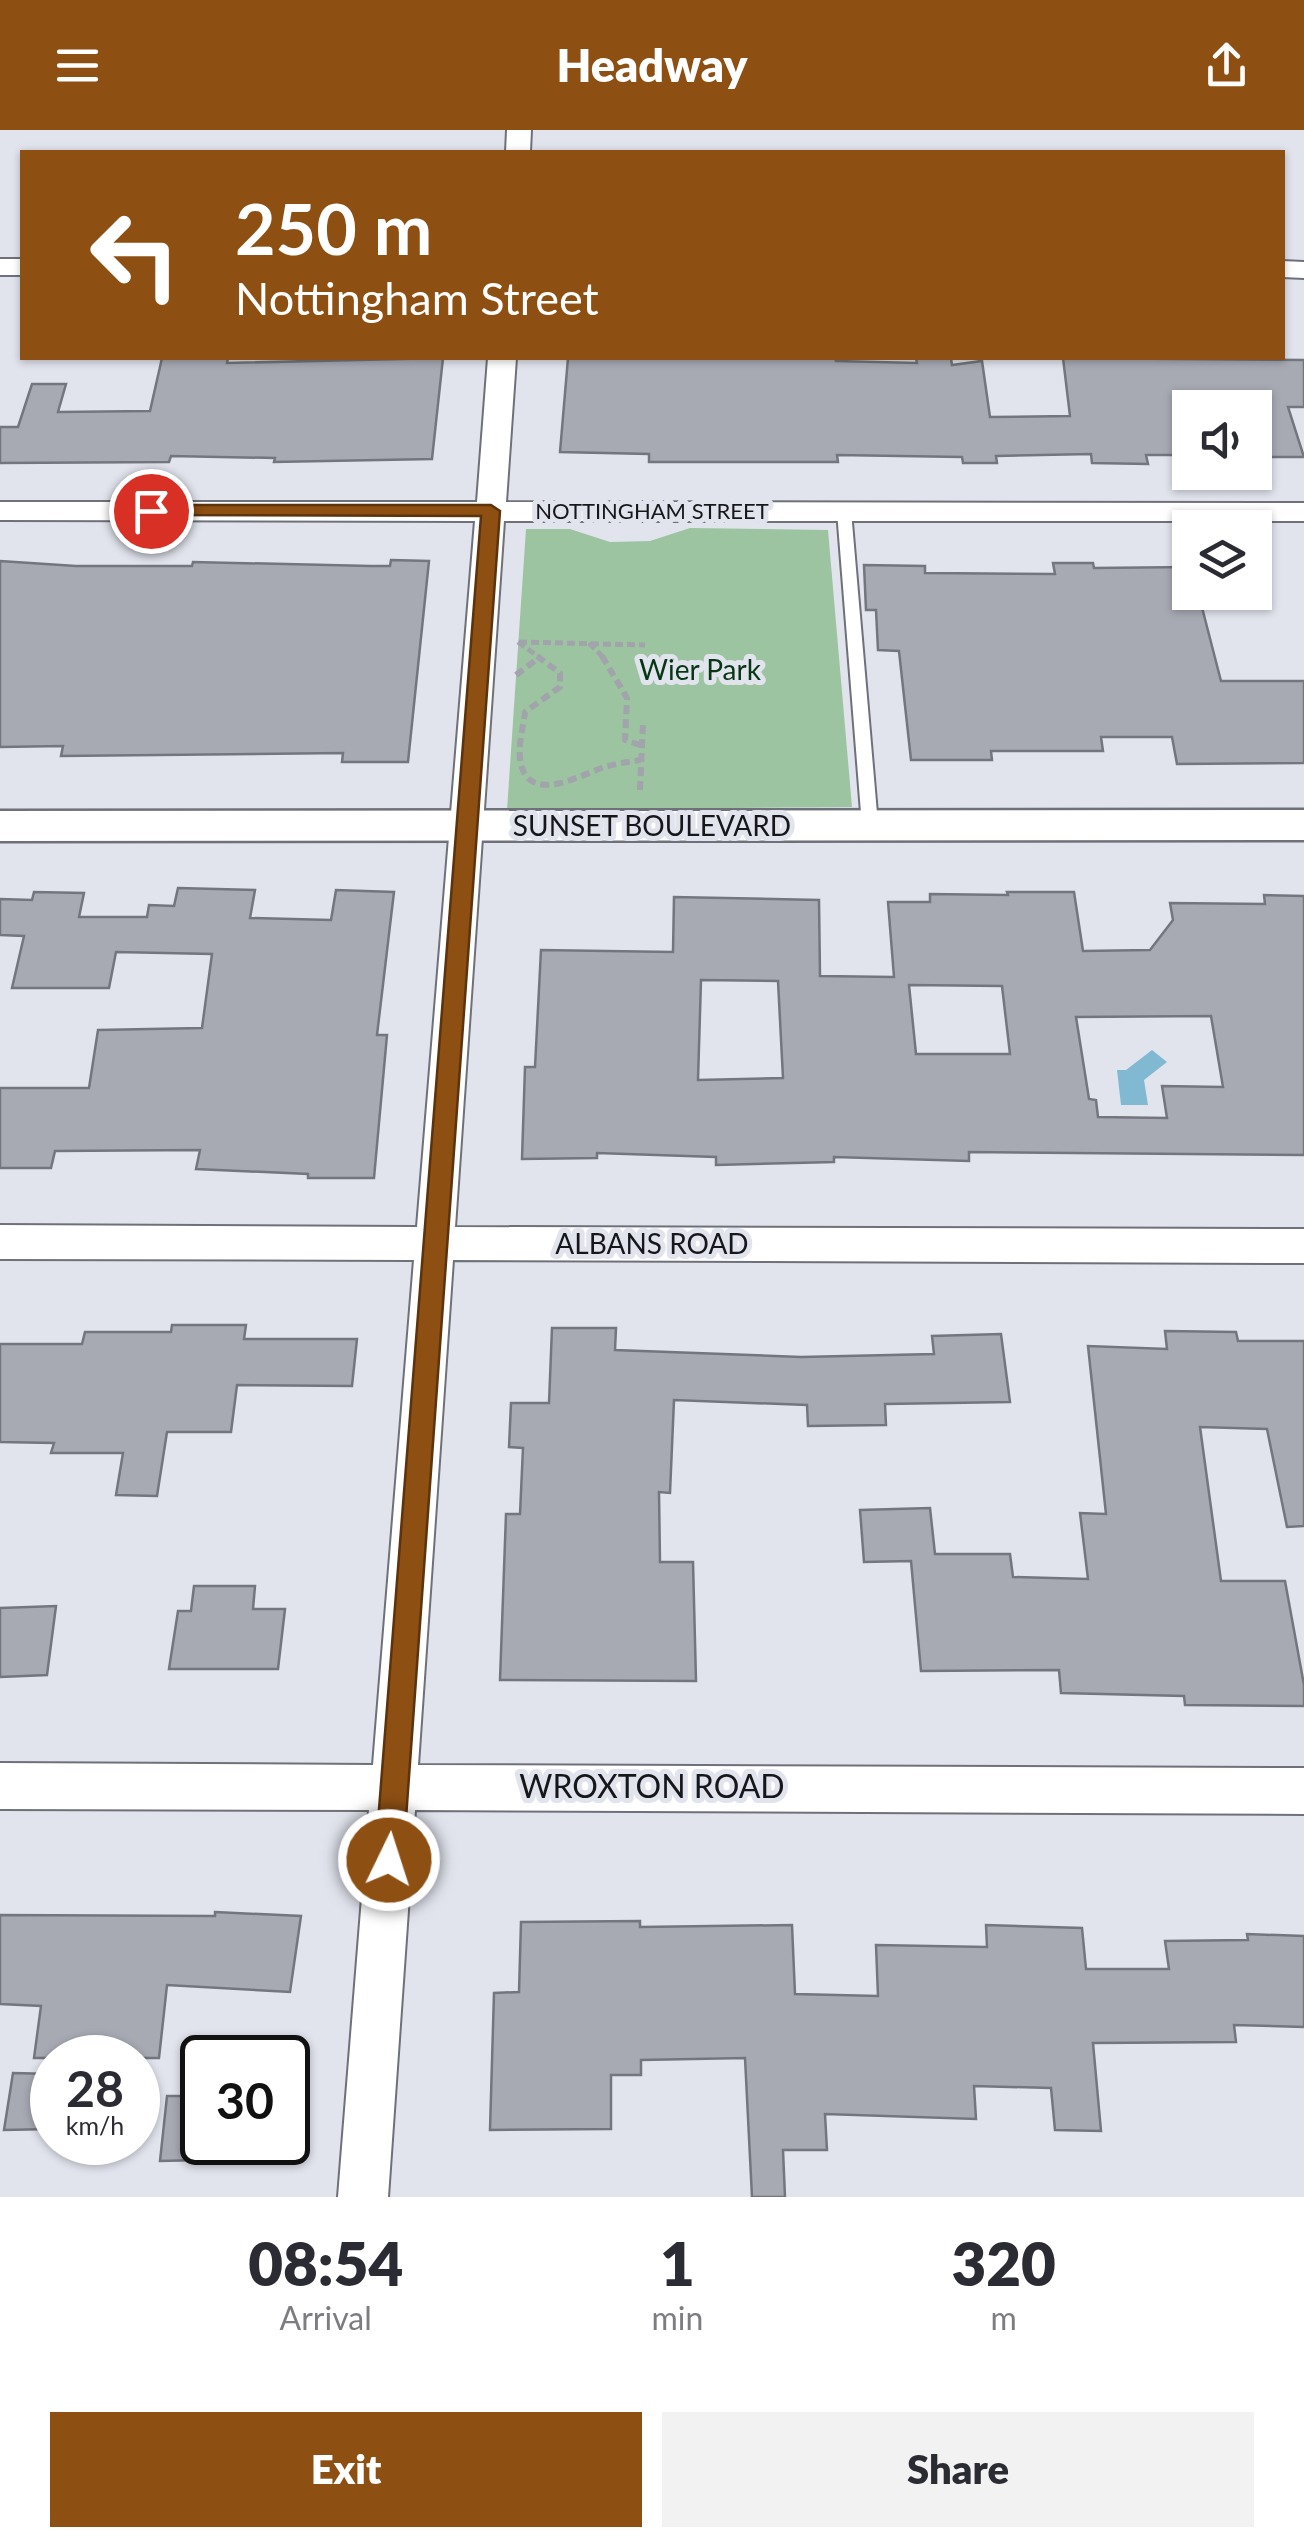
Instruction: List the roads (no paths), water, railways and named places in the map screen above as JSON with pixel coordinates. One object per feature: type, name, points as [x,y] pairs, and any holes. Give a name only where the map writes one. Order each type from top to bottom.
[{"type":"street","points":[[363,2197],[502,360]]},
{"type":"street","name":"NOTTINGHAM STREET","points":[[0,511],[1304,512]]},
{"type":"street","name":"SUNSET BOULEVARD","points":[[0,826],[1304,825]]},
{"type":"street","name":"ALBANS ROAD","points":[[0,1242],[1304,1246]]},
{"type":"street","name":"WROXTON ROAD","points":[[0,1786],[1304,1791]]},
{"type":"lane","points":[[844,511],[870,825]]},
{"type":"water","points":[[1152,1050],[1167,1062],[1144,1080],[1148,1105],[1121,1105],[1117,1070],[1126,1070]]},
{"type":"park label","name":"Wier Park","points":[[700,670]]}]
